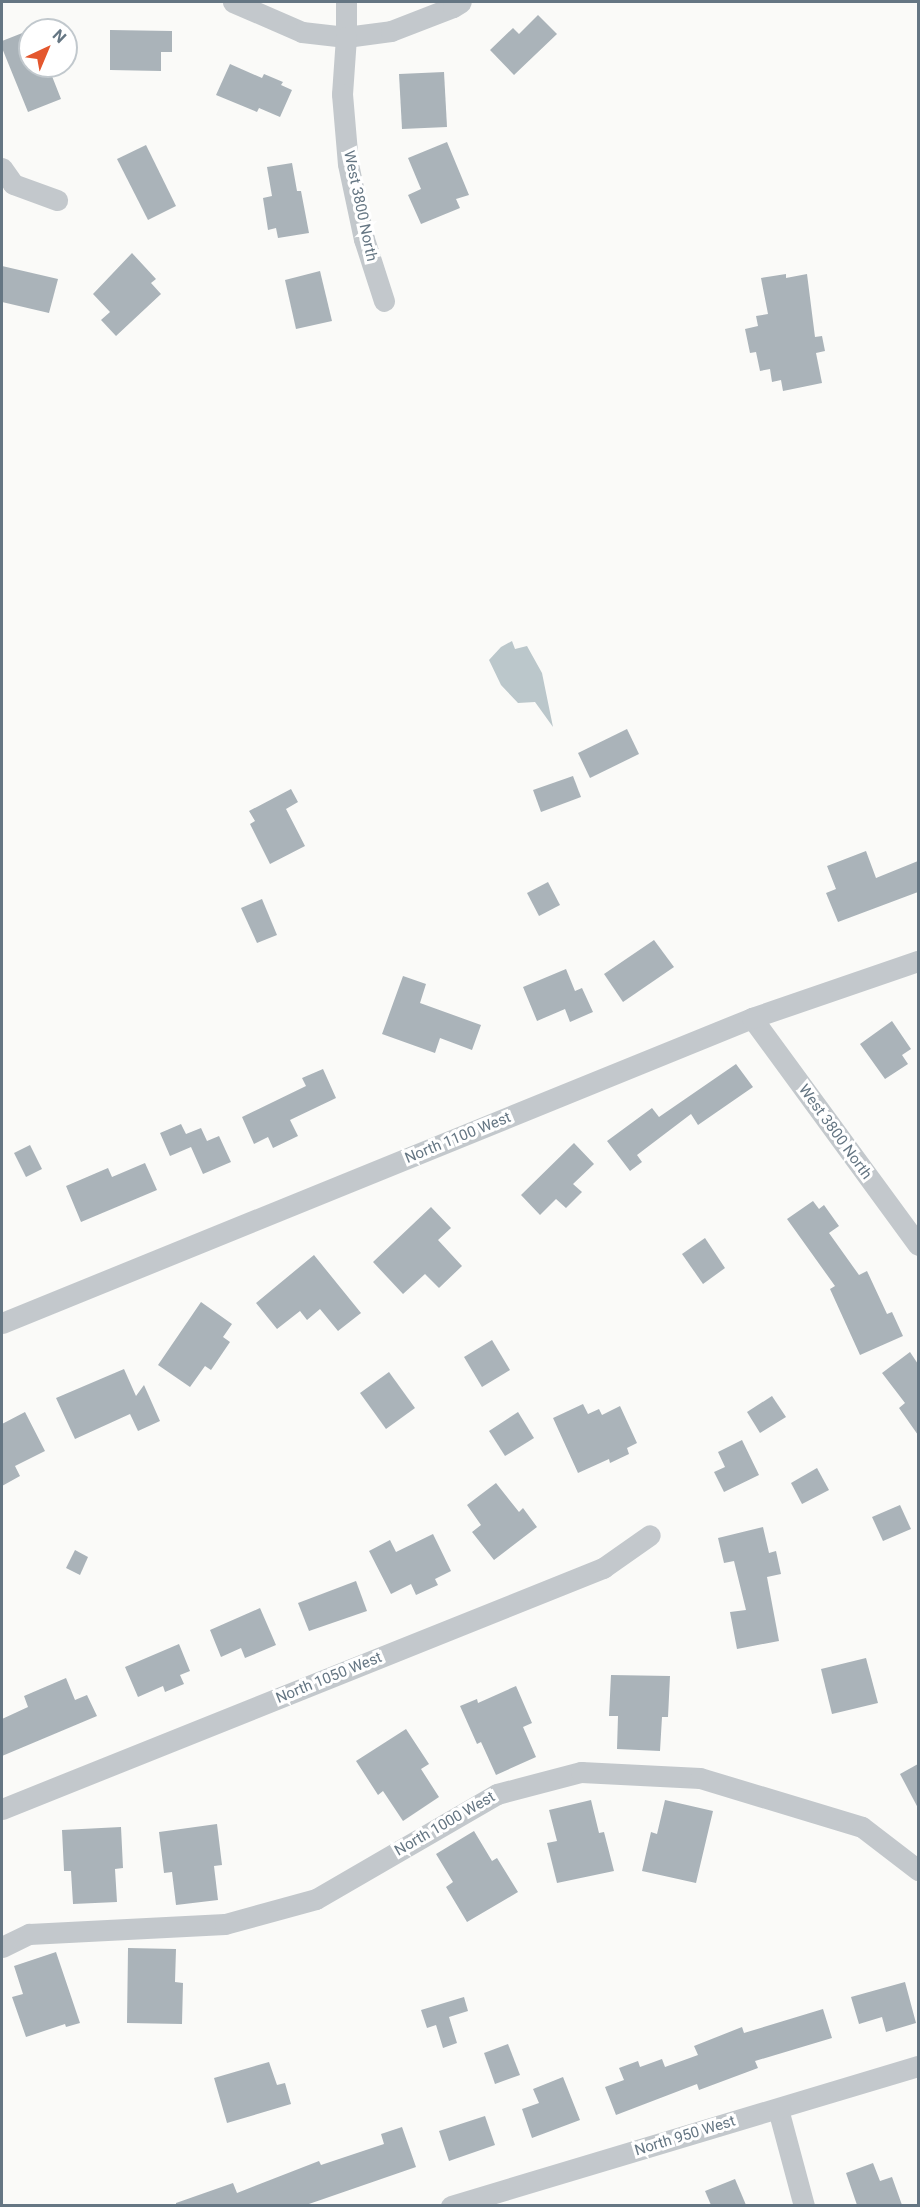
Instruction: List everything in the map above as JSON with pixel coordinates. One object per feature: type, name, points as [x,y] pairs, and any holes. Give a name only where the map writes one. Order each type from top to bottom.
[{"type":"street","points":[[233,2],[302,32],[346,37],[391,31],[461,2]]},
{"type":"street","name":"West 3800 North","points":[[346,2],[342,94],[348,165],[363,239],[384,301]]},
{"type":"street","points":[[2,168],[13,184],[57,200]]},
{"type":"street","name":"North 1100 West","points":[[2,1323],[752,1018],[918,961]]},
{"type":"street","name":"West 3800 North","points":[[752,1018],[918,1245]]},
{"type":"street","name":"North 1050 West","points":[[2,1809],[603,1568],[650,1535]]},
{"type":"street","name":"North 1000 West","points":[[2,1947],[30,1934],[225,1924],[316,1899],[497,1794],[581,1772],[700,1778],[862,1827],[918,1870]]},
{"type":"street","name":"North 950 West","points":[[451,2205],[918,2066]]},
{"type":"street","points":[[778,2109],[804,2205]]},
{"type":"shaded area","points":[[512,641],[515,649],[527,646],[542,673],[553,727],[535,702],[518,703],[501,685],[489,660],[501,647]]},
{"type":"building","points":[[538,15],[557,34],[514,75],[490,50],[513,28],[519,34]]},
{"type":"building","points":[[110,30],[172,31],[172,52],[161,52],[161,71],[110,70]]},
{"type":"building","points":[[18,35],[18,78],[53,78],[61,99],[28,112],[2,48],[2,41]]},
{"type":"building","points":[[230,64],[262,78],[264,74],[283,82],[281,85],[292,90],[280,117],[259,108],[257,112],[216,95]]},
{"type":"building","points":[[444,72],[447,127],[402,129],[399,74]]},
{"type":"building","points":[[447,142],[469,195],[456,199],[460,208],[421,224],[408,195],[421,189],[408,158]]},
{"type":"building","points":[[146,145],[176,206],[148,220],[117,159]]},
{"type":"building","points":[[292,163],[297,191],[301,191],[309,233],[278,238],[276,228],[268,230],[263,198],[272,196],[267,167]]},
{"type":"building","points":[[132,253],[156,279],[151,283],[161,294],[116,336],[101,320],[110,312],[93,294]]},
{"type":"building","points":[[2,266],[58,279],[49,313],[2,302]]},
{"type":"building","points":[[320,271],[332,321],[296,329],[285,280]]},
{"type":"building","points":[[786,274],[786,278],[807,274],[815,337],[822,336],[825,351],[816,353],[822,383],[783,391],[781,380],[772,382],[770,369],[760,371],[756,352],[750,353],[745,329],[758,326],[756,316],[768,314],[761,278]]},
{"type":"building","points":[[627,729],[639,754],[590,778],[578,753]]},
{"type":"building","points":[[573,776],[581,797],[541,812],[533,790]]},
{"type":"building","points":[[291,789],[298,802],[286,809],[305,846],[270,864],[250,824],[255,821],[249,811]]},
{"type":"building","points":[[866,851],[876,878],[918,861],[918,892],[838,922],[826,893],[836,889],[827,866]]},
{"type":"building","points":[[548,882],[560,905],[539,916],[527,893]]},
{"type":"building","points":[[262,899],[277,935],[257,943],[241,908]]},
{"type":"building","points":[[654,940],[674,967],[623,1002],[604,974]]},
{"type":"building","points":[[566,969],[575,991],[582,988],[593,1012],[570,1022],[565,1009],[537,1021],[523,987]]},
{"type":"building","points":[[403,976],[426,984],[420,1003],[481,1025],[472,1050],[440,1038],[435,1053],[382,1034]]},
{"type":"building","points":[[892,1021],[911,1049],[902,1055],[908,1064],[885,1079],[860,1044]]},
{"type":"building","points":[[736,1064],[753,1087],[698,1125],[691,1114],[637,1155],[642,1162],[630,1171],[607,1141],[652,1108],[659,1117]]},
{"type":"building","points":[[323,1069],[336,1098],[290,1120],[298,1136],[273,1148],[268,1137],[254,1144],[242,1117],[306,1086],[302,1078]]},
{"type":"building","points":[[181,1124],[186,1134],[201,1128],[207,1141],[219,1136],[231,1162],[203,1174],[191,1147],[170,1156],[160,1133]]},
{"type":"building","points":[[574,1143],[594,1164],[573,1184],[582,1192],[566,1208],[556,1199],[540,1215],[521,1195]]},
{"type":"building","points":[[30,1145],[42,1169],[26,1177],[14,1153]]},
{"type":"building","points":[[145,1163],[157,1190],[81,1222],[66,1186],[108,1168],[112,1177]]},
{"type":"building","points":[[813,1201],[819,1209],[824,1205],[839,1226],[829,1233],[859,1275],[867,1271],[887,1314],[892,1312],[903,1336],[860,1355],[830,1289],[835,1286],[787,1219]]},
{"type":"building","points":[[431,1207],[451,1228],[438,1240],[462,1266],[439,1288],[425,1274],[403,1294],[373,1262]]},
{"type":"building","points":[[705,1238],[725,1268],[703,1284],[682,1254]]},
{"type":"building","points":[[314,1255],[361,1313],[338,1331],[320,1309],[307,1320],[300,1311],[277,1329],[256,1303]]},
{"type":"building","points":[[201,1302],[232,1324],[223,1337],[230,1342],[211,1370],[205,1366],[190,1387],[158,1365]]},
{"type":"building","points":[[492,1340],[510,1370],[482,1387],[464,1357]]},
{"type":"building","points":[[910,1352],[918,1364],[918,1435],[899,1408],[905,1403],[882,1373]]},
{"type":"building","points":[[124,1369],[136,1396],[144,1385],[160,1421],[138,1431],[130,1414],[75,1439],[56,1398]]},
{"type":"building","points":[[389,1372],[415,1408],[386,1429],[360,1393]]},
{"type":"building","points":[[772,1396],[786,1417],[760,1433],[747,1412]]},
{"type":"building","points":[[583,1404],[588,1414],[599,1409],[602,1415],[620,1406],[637,1443],[627,1448],[629,1454],[610,1463],[609,1459],[578,1473],[553,1418]]},
{"type":"building","points":[[25,1412],[45,1451],[15,1466],[20,1476],[2,1486],[2,1424]]},
{"type":"building","points":[[518,1412],[534,1438],[505,1456],[489,1431]]},
{"type":"building","points":[[742,1440],[759,1475],[724,1492],[714,1472],[725,1467],[718,1452]]},
{"type":"building","points":[[817,1468],[829,1490],[802,1504],[791,1483]]},
{"type":"building","points":[[496,1483],[519,1512],[523,1508],[537,1527],[494,1560],[472,1532],[481,1525],[467,1505]]},
{"type":"building","points":[[900,1505],[911,1529],[883,1541],[872,1517]]},
{"type":"building","points":[[763,1527],[769,1553],[776,1551],[781,1574],[767,1577],[779,1641],[737,1649],[730,1612],[746,1610],[734,1561],[724,1563],[718,1538]]},
{"type":"building","points":[[433,1534],[451,1571],[435,1579],[438,1585],[416,1595],[411,1584],[391,1594],[369,1551],[390,1540],[396,1552]]},
{"type":"building","points":[[75,1550],[88,1557],[80,1575],[66,1568]]},
{"type":"building","points":[[356,1581],[367,1611],[309,1631],[298,1603]]},
{"type":"building","points":[[260,1608],[276,1645],[245,1658],[241,1648],[221,1657],[210,1630]]},
{"type":"building","points":[[179,1644],[190,1671],[180,1675],[184,1684],[165,1692],[163,1686],[138,1697],[125,1667]]},
{"type":"building","points":[[866,1658],[878,1703],[832,1714],[821,1669]]},
{"type":"building","points":[[611,1675],[670,1676],[668,1717],[662,1717],[660,1751],[617,1749],[618,1716],[609,1716]]},
{"type":"building","points":[[66,1678],[75,1700],[87,1695],[97,1716],[2,1756],[2,1719],[28,1707],[24,1696]]},
{"type":"building","points":[[516,1686],[532,1723],[523,1727],[536,1757],[496,1775],[481,1742],[477,1744],[460,1706],[477,1699],[478,1703]]},
{"type":"building","points":[[406,1729],[429,1764],[421,1769],[439,1797],[403,1821],[383,1791],[378,1795],[356,1761]]},
{"type":"building","points":[[918,1764],[918,1808],[900,1774]]},
{"type":"building","points":[[591,1800],[599,1833],[604,1832],[614,1871],[557,1883],[547,1843],[557,1841],[549,1810]]},
{"type":"building","points":[[665,1800],[713,1811],[696,1883],[642,1871],[651,1832],[657,1834]]},
{"type":"building","points":[[217,1824],[222,1865],[214,1866],[218,1900],[176,1905],[172,1872],[164,1873],[159,1832]]},
{"type":"building","points":[[121,1827],[123,1868],[115,1869],[117,1902],[73,1904],[71,1871],[64,1871],[62,1830]]},
{"type":"building","points":[[474,1831],[492,1861],[497,1858],[518,1892],[467,1922],[446,1887],[453,1882],[436,1854]]},
{"type":"building","points":[[128,1948],[176,1949],[175,1982],[183,1983],[182,2024],[127,2023]]},
{"type":"building","points":[[56,1952],[80,2023],[66,2027],[65,2024],[26,2037],[12,1997],[23,1994],[14,1966]]},
{"type":"building","points":[[905,1982],[916,2023],[886,2032],[882,2017],[859,2024],[851,1997]]},
{"type":"building","points":[[464,1997],[468,2011],[449,2017],[457,2043],[443,2048],[436,2025],[427,2028],[421,2010]]},
{"type":"building","points":[[823,2009],[832,2038],[755,2061],[758,2068],[699,2090],[697,2084],[616,2115],[605,2087],[624,2080],[619,2068],[638,2061],[640,2067],[662,2059],[665,2067],[698,2055],[694,2046],[742,2027],[744,2033]]},
{"type":"building","points":[[508,2044],[520,2075],[495,2084],[484,2053]]},
{"type":"building","points":[[269,2062],[277,2085],[285,2083],[291,2104],[227,2123],[214,2078]]},
{"type":"building","points":[[563,2077],[580,2120],[532,2138],[522,2109],[539,2103],[533,2089]]},
{"type":"building","points":[[485,2116],[495,2145],[449,2161],[439,2131]]},
{"type":"building","points":[[402,2127],[416,2167],[306,2205],[176,2205],[176,2203],[233,2183],[237,2193],[319,2161],[321,2165],[384,2144],[381,2134]]},
{"type":"building","points":[[873,2163],[880,2181],[892,2177],[902,2205],[857,2205],[846,2173]]},
{"type":"building","points":[[735,2179],[746,2205],[711,2205],[705,2191]]}]
